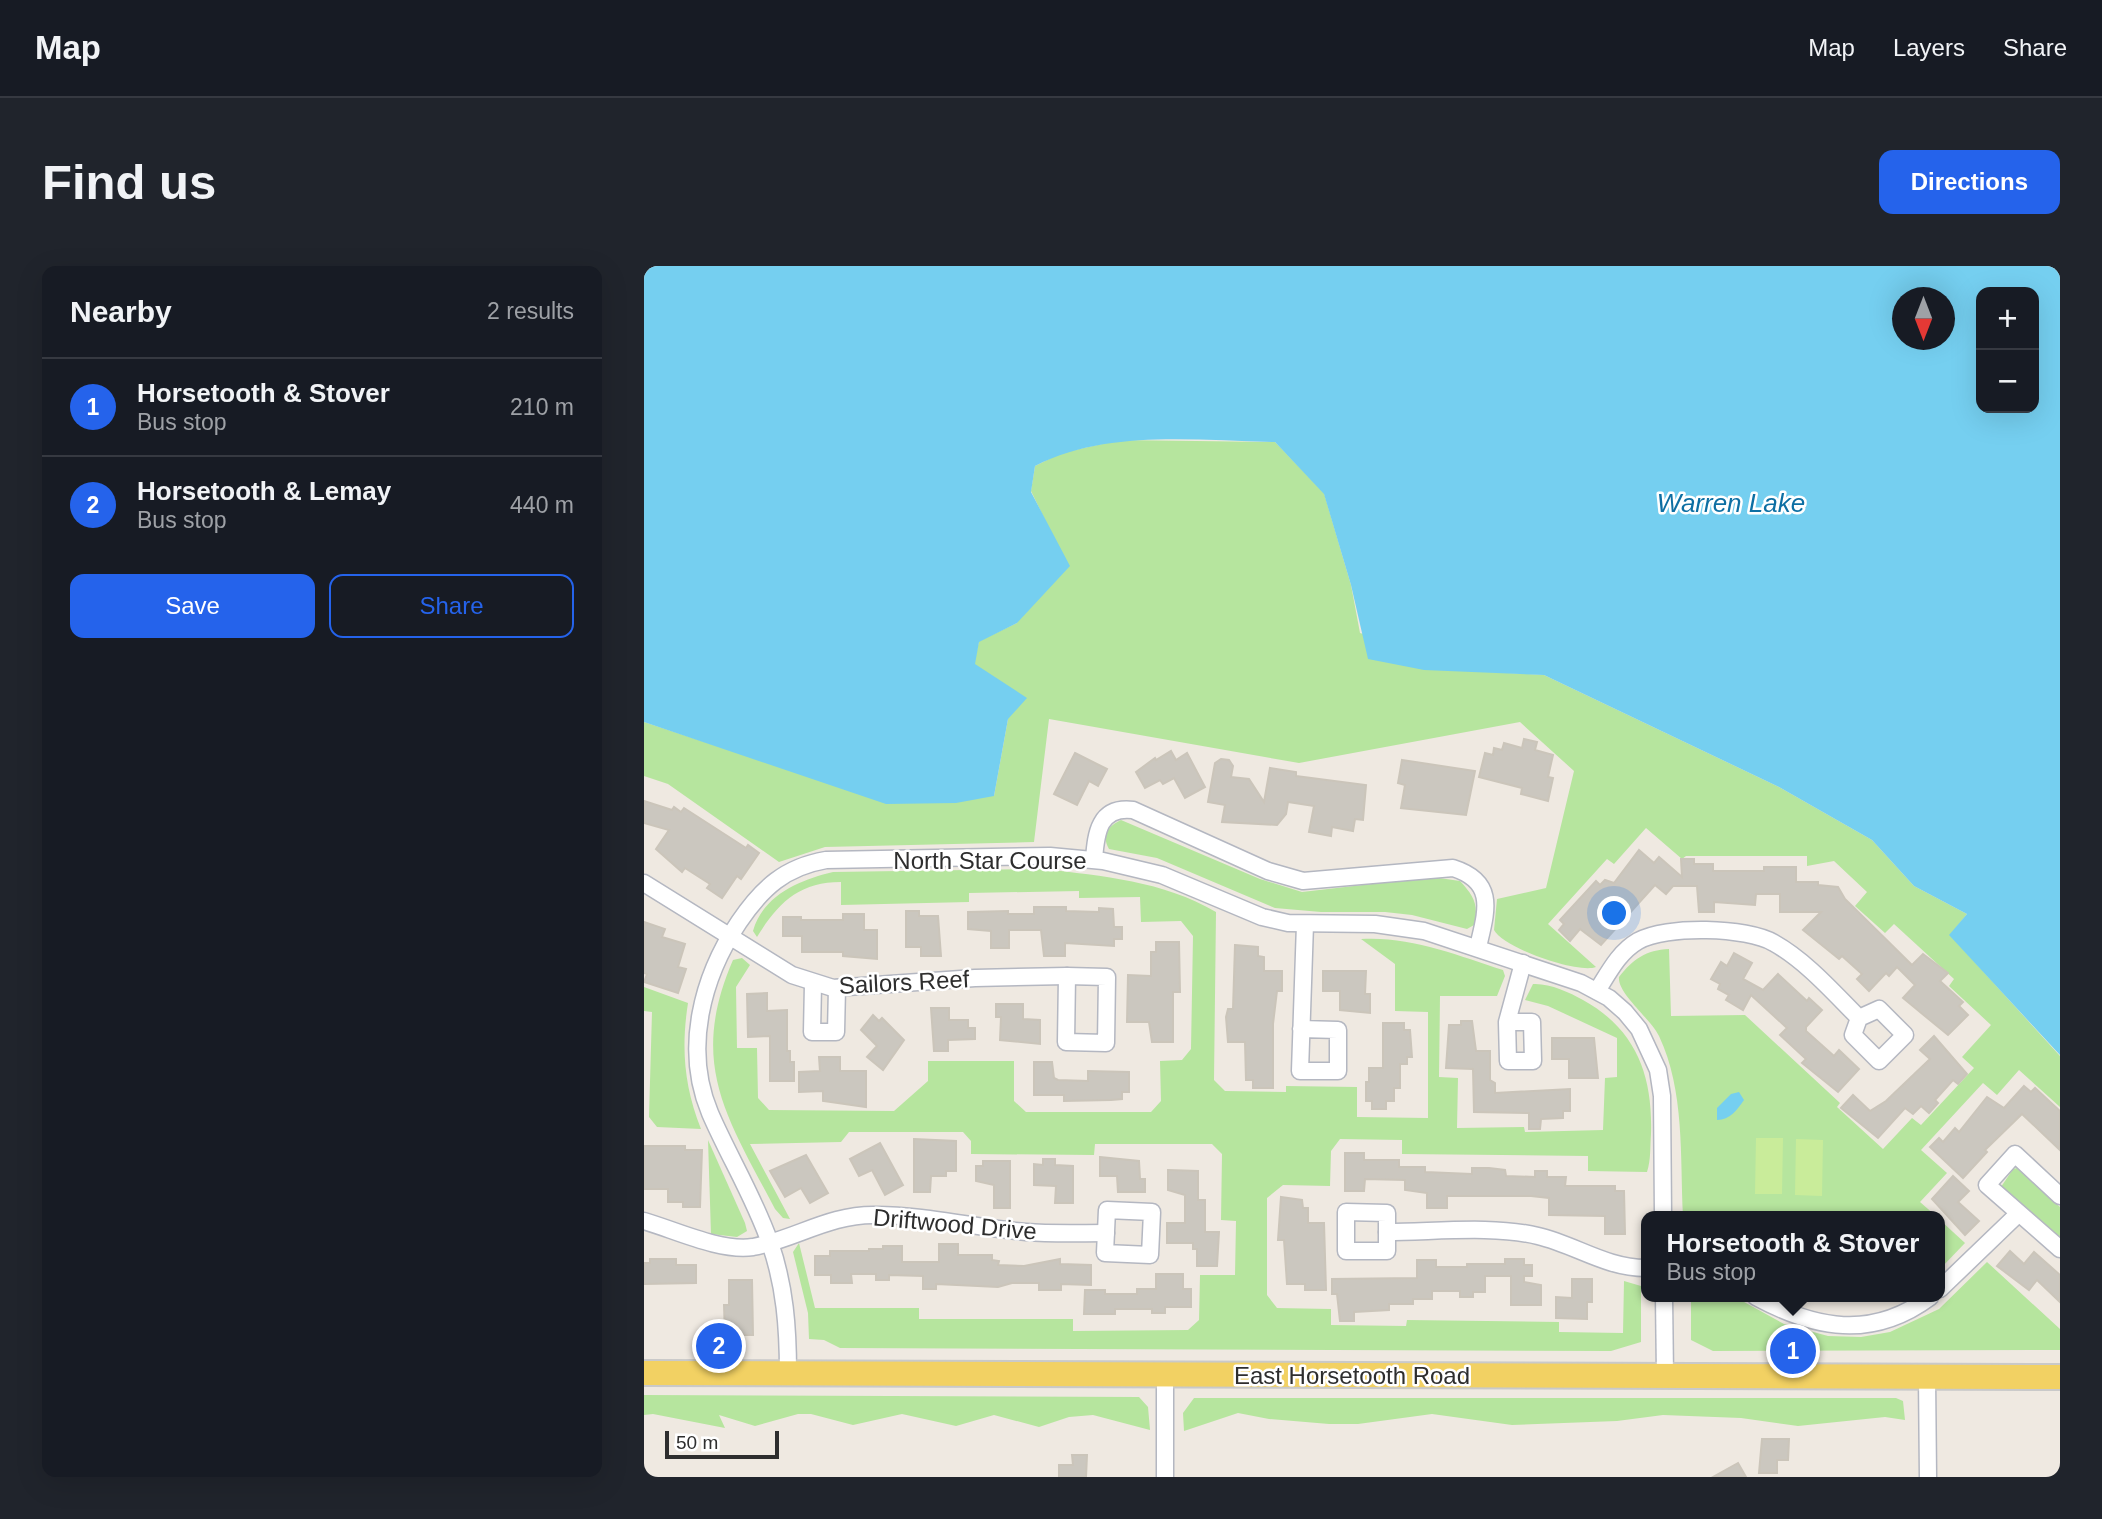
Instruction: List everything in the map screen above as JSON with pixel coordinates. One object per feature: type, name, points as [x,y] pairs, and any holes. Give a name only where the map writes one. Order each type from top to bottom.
[{"type":"main road","name":"East Horsetooth Road","points":[[644,1373],[2060,1377]]},
{"type":"street","points":[[1094,859],[1099,825],[1112,812],[1124,809],[1268,871],[1303,881],[1453,868],[1473,877],[1486,898],[1487,912],[1478,947]]},
{"type":"street","name":"North Star Course","points":[[789,1373],[785,1302],[770,1242],[754,1202],[709,1111],[698,1064],[701,1009],[709,979],[730,936],[762,891],[787,872],[826,860],[1036,857],[1094,859],[1162,874],[1262,917],[1305,924],[1395,926],[1478,947],[1597,991],[1625,1012],[1639,1029],[1658,1070],[1662,1096],[1663,1211]]},
{"type":"street","name":"Sailors Reef","points":[[644,883],[792,975],[813,984],[837,988],[975,978],[1067,976],[1107,976],[1106,1043],[1066,1042],[1067,976]]},
{"type":"street","points":[[1301,1029],[1305,924]]},
{"type":"street","points":[[1597,991],[1622,954],[1650,936],[1664,932],[1739,932],[1757,935],[1786,950],[1859,1018]]},
{"type":"street","points":[[1507,1022],[1523,963]]},
{"type":"street","points":[[813,984],[812,1032],[835,1032],[837,988]]},
{"type":"street","points":[[2060,1196],[2015,1154],[1987,1185],[2060,1249]]},
{"type":"street","points":[[1945,1284],[2018,1214]]},
{"type":"street","name":"Driftwood Drive","points":[[644,1221],[728,1247],[753,1247],[831,1221],[874,1215],[925,1218],[1026,1232],[1106,1233]]},
{"type":"street","points":[[1387,1232],[1516,1232],[1558,1242],[1616,1266],[1641,1268]]},
{"type":"street","points":[[1664,1302],[1665,1376]]},
{"type":"street","points":[[1766,1302],[1797,1318],[1845,1326],[1888,1319],[1920,1302]]},
{"type":"street","points":[[1165,1374],[1165,1477]]},
{"type":"street","points":[[1927,1377],[1928,1477]]},
{"type":"green space","points":[[1120,440],[1275,442],[1324,493],[1351,585],[1360,633],[1491,672],[1544,675],[1779,787],[1872,840],[1914,886],[1967,914],[1950,935],[2060,1056],[2060,1107],[2019,1070],[1997,1095],[1983,1083],[1921,1150],[1947,1173],[1920,1202],[1930,1211],[1683,1211],[1680,1125],[1667,1057],[1655,1029],[1628,998],[1619,977],[1629,965],[1641,957],[1653,951],[1669,949],[1671,1016],[1745,1015],[1840,1103],[1837,1107],[1883,1149],[1912,1118],[1921,1125],[1974,1068],[1962,1057],[1991,1025],[1949,986],[1954,979],[1894,924],[1885,933],[1855,906],[1867,892],[1834,861],[1807,866],[1807,856],[1686,856],[1682,859],[1646,828],[1614,864],[1607,859],[1548,924],[1596,967],[1574,967],[1542,958],[1500,937],[1494,930],[1497,899],[1546,888],[1574,771],[1520,722],[1299,763],[1049,719],[1034,842],[825,847],[779,862],[668,784],[644,776],[644,722],[787,769],[994,796],[1008,719],[974,664],[979,641],[1017,623],[1046,522],[1031,491],[1035,466],[1061,453]]},
{"type":"green space","points":[[1121,820],[1260,879],[1302,892],[1432,877],[1460,881],[1474,901],[1474,925],[1467,929],[1412,915],[1385,912],[1321,912],[1275,908],[1157,858],[1109,849],[1107,832]]},
{"type":"green space","points":[[1043,869],[1154,887],[1175,893],[1216,912],[1214,1080],[1225,1091],[1286,1092],[1286,1086],[1357,1087],[1357,1117],[1428,1118],[1428,1012],[1395,1011],[1395,964],[1361,939],[1397,940],[1451,953],[1503,970],[1505,976],[1497,996],[1440,996],[1439,1077],[1458,1078],[1457,1128],[1524,1127],[1525,1132],[1603,1130],[1605,1078],[1617,1077],[1617,1038],[1548,1006],[1525,1000],[1533,984],[1546,985],[1572,994],[1601,1012],[1628,1040],[1638,1056],[1644,1074],[1651,1113],[1647,1172],[1588,1171],[1588,1156],[1402,1154],[1402,1140],[1340,1139],[1331,1151],[1330,1186],[1283,1185],[1267,1198],[1267,1295],[1277,1308],[1331,1309],[1331,1325],[1406,1326],[1407,1320],[1559,1322],[1559,1332],[1623,1333],[1624,1281],[1641,1286],[1641,1342],[1611,1351],[840,1348],[824,1340],[809,1339],[808,1313],[793,1252],[799,1243],[815,1308],[919,1308],[919,1319],[1073,1319],[1073,1331],[1188,1330],[1199,1320],[1200,1275],[1235,1275],[1236,1221],[1221,1220],[1222,1154],[1212,1144],[1095,1144],[1094,1155],[971,1154],[971,1141],[963,1132],[849,1132],[841,1142],[750,1144],[790,1219],[783,1218],[775,1209],[742,1146],[719,1089],[714,1060],[714,1030],[720,997],[733,960],[742,958],[750,965],[736,987],[737,1048],[757,1048],[758,1098],[769,1110],[894,1111],[928,1081],[928,1061],[1014,1061],[1014,1101],[1026,1112],[1151,1112],[1161,1101],[1160,1061],[1182,1060],[1191,1049],[1193,936],[1181,921],[1141,922],[1140,897],[1079,898],[1079,891],[969,893],[969,902],[841,905],[841,882],[826,883],[802,890],[791,897],[773,914],[757,937],[753,931],[765,908],[784,891],[833,872]]},
{"type":"green space","points":[[644,987],[688,1003],[686,1067],[691,1098],[701,1129],[657,1127],[649,1117],[652,1012],[644,1011]]},
{"type":"green space","points":[[1756,1138],[1783,1138],[1782,1194],[1755,1194]]},
{"type":"green space","points":[[1796,1139],[1823,1140],[1822,1196],[1795,1195]]},
{"type":"green space","points":[[708,1140],[745,1223],[747,1231],[737,1237],[711,1234]]},
{"type":"green space","points":[[2017,1168],[2060,1207],[2060,1236],[2056,1236],[2001,1187],[2013,1169]]},
{"type":"green space","points":[[1945,1225],[1965,1243],[1945,1264]]},
{"type":"green space","points":[[1987,1262],[2060,1329],[2060,1350],[1713,1351],[1691,1340],[1691,1302],[1744,1302],[1784,1324],[1828,1336],[1861,1337],[1890,1332],[1939,1309]]},
{"type":"green space","points":[[644,1395],[1139,1397],[1148,1407],[1150,1430],[1093,1415],[1069,1417],[1039,1427],[994,1415],[956,1426],[902,1414],[853,1425],[811,1414],[798,1414],[755,1426],[719,1415],[725,1428],[653,1414],[644,1415]]},
{"type":"green space","points":[[1194,1398],[1896,1398],[1903,1401],[1905,1420],[1885,1417],[1798,1426],[1741,1418],[1663,1415],[1617,1421],[1512,1425],[1432,1414],[1358,1424],[1329,1424],[1269,1419],[1238,1413],[1184,1431],[1183,1413]]},
{"type":"water","name":"Warren Lake","points":[[644,266],[2060,266],[2060,1055],[1949,935],[1967,914],[1914,886],[1872,840],[1779,787],[1544,675],[1424,670],[1368,659],[1351,585],[1324,494],[1275,442],[1183,439],[1122,442],[1063,454],[1035,466],[1031,492],[1070,566],[1017,623],[979,642],[975,664],[1027,698],[1008,719],[994,796],[956,803],[886,804],[644,722]]},
{"type":"water","points":[[1739,1092],[1744,1100],[1739,1107],[1729,1116],[1717,1120],[1717,1108],[1731,1094]]},
{"type":"building","points":[[1524,739],[1537,742],[1535,750],[1553,755],[1548,777],[1553,778],[1548,801],[1521,794],[1522,788],[1479,777],[1485,753],[1493,755],[1494,748],[1502,750],[1504,743],[1522,748]]},
{"type":"building","points":[[1171,751],[1176,760],[1187,753],[1205,787],[1185,798],[1174,778],[1163,784],[1160,780],[1145,788],[1136,772],[1155,758],[1156,760]]},
{"type":"building","points":[[1075,753],[1107,769],[1098,786],[1089,781],[1077,805],[1054,794]]},
{"type":"building","points":[[1221,759],[1229,760],[1233,766],[1231,777],[1249,779],[1264,802],[1270,768],[1296,772],[1296,776],[1366,785],[1363,820],[1355,819],[1353,831],[1332,827],[1331,836],[1309,832],[1314,806],[1288,802],[1286,814],[1277,825],[1222,822],[1225,805],[1208,802],[1215,763]]},
{"type":"building","points":[[1402,760],[1475,771],[1466,815],[1401,808],[1405,785],[1398,783]]},
{"type":"building","points":[[644,801],[672,810],[674,807],[681,812],[684,808],[746,848],[748,845],[759,853],[741,879],[737,876],[722,898],[707,888],[710,884],[685,868],[682,872],[656,849],[669,830],[644,823]]},
{"type":"building","points":[[1639,850],[1654,863],[1659,857],[1682,877],[1681,859],[1694,859],[1694,864],[1713,864],[1713,871],[1764,871],[1764,867],[1796,867],[1796,882],[1818,882],[1818,885],[1838,887],[1845,899],[1912,965],[1923,954],[1948,973],[1940,981],[1963,1002],[1959,1006],[1968,1015],[1948,1035],[1903,998],[1915,985],[1897,967],[1889,976],[1886,973],[1869,991],[1857,979],[1862,974],[1842,956],[1839,959],[1803,930],[1821,912],[1780,912],[1780,894],[1756,894],[1755,905],[1714,902],[1714,912],[1699,912],[1697,886],[1673,886],[1666,894],[1655,885],[1601,945],[1580,929],[1570,941],[1559,930],[1564,924],[1560,920],[1596,881],[1600,885],[1605,880],[1614,883]]},
{"type":"building","points":[[1034,907],[1066,907],[1066,911],[1099,912],[1099,908],[1113,909],[1114,927],[1122,927],[1122,939],[1114,939],[1114,946],[1065,943],[1065,956],[1044,956],[1041,930],[1009,930],[1009,948],[991,948],[991,931],[968,929],[968,912],[1008,911],[1008,914],[1034,914]]},
{"type":"building","points":[[906,911],[919,911],[919,916],[938,916],[941,956],[921,956],[921,947],[906,947]]},
{"type":"building","points":[[843,914],[864,914],[864,930],[877,930],[877,959],[843,956],[843,952],[802,952],[802,936],[783,936],[783,917],[843,920]]},
{"type":"building","points":[[644,922],[665,929],[662,937],[685,944],[678,967],[686,969],[678,993],[644,982],[647,974],[644,973]]},
{"type":"building","points":[[1156,942],[1179,942],[1180,992],[1173,992],[1173,1042],[1152,1042],[1149,1022],[1127,1022],[1128,975],[1151,976],[1151,952],[1156,952]]},
{"type":"building","points":[[1235,945],[1258,947],[1258,956],[1264,957],[1264,971],[1282,971],[1282,991],[1277,991],[1273,1024],[1273,1088],[1253,1088],[1253,1080],[1246,1080],[1245,1042],[1228,1042],[1226,1017],[1228,1009],[1233,1009]]},
{"type":"building","points":[[1734,953],[1752,963],[1743,979],[1763,990],[1778,974],[1807,1001],[1809,998],[1822,1010],[1806,1027],[1806,1031],[1834,1056],[1839,1050],[1859,1069],[1838,1092],[1802,1063],[1806,1059],[1780,1035],[1787,1028],[1751,995],[1743,1010],[1726,1000],[1729,995],[1718,989],[1720,984],[1711,979],[1721,962],[1727,966]]},
{"type":"building","points":[[1323,971],[1366,971],[1365,994],[1370,994],[1370,1013],[1340,1010],[1340,991],[1323,991]]},
{"type":"building","points":[[767,993],[767,1011],[787,1010],[787,1051],[790,1051],[790,1062],[794,1062],[794,1081],[770,1081],[770,1036],[748,1037],[747,994]]},
{"type":"building","points":[[996,1004],[1023,1004],[1023,1019],[1040,1020],[1040,1044],[1000,1040],[1001,1017],[996,1017]]},
{"type":"building","points":[[931,1008],[949,1008],[949,1020],[968,1020],[968,1028],[975,1028],[975,1039],[948,1040],[948,1051],[934,1051]]},
{"type":"building","points":[[873,1015],[879,1021],[882,1018],[904,1040],[883,1070],[867,1057],[877,1046],[861,1030]]},
{"type":"building","points":[[1461,1021],[1472,1021],[1476,1051],[1490,1051],[1490,1080],[1495,1083],[1495,1093],[1570,1089],[1570,1111],[1563,1111],[1563,1118],[1541,1119],[1540,1129],[1529,1129],[1529,1113],[1474,1112],[1473,1069],[1446,1068],[1449,1025],[1461,1025]]},
{"type":"building","points":[[1383,1023],[1404,1023],[1404,1030],[1410,1030],[1412,1057],[1407,1057],[1407,1064],[1400,1064],[1400,1088],[1394,1088],[1394,1101],[1386,1101],[1386,1109],[1372,1109],[1372,1101],[1366,1101],[1366,1082],[1369,1082],[1369,1068],[1383,1068]]},
{"type":"building","points":[[1934,1036],[1967,1074],[1958,1084],[1953,1080],[1935,1100],[1938,1103],[1929,1113],[1921,1106],[1913,1114],[1905,1108],[1878,1138],[1841,1108],[1853,1095],[1870,1111],[1886,1101],[1930,1059],[1920,1050]]},
{"type":"building","points":[[1552,1038],[1594,1038],[1598,1078],[1569,1078],[1569,1059],[1552,1059]]},
{"type":"building","points":[[819,1057],[840,1057],[840,1071],[866,1071],[866,1107],[823,1101],[823,1091],[799,1092],[799,1072],[820,1071]]},
{"type":"building","points":[[1034,1062],[1052,1062],[1054,1078],[1058,1080],[1088,1081],[1088,1071],[1129,1072],[1129,1092],[1122,1092],[1122,1099],[1111,1100],[1064,1101],[1064,1095],[1034,1095]]},
{"type":"building","points":[[2024,1086],[2031,1092],[2035,1088],[2060,1111],[2060,1150],[2022,1114],[1985,1150],[1987,1152],[1963,1178],[1930,1147],[1939,1138],[1943,1142],[1955,1128],[1959,1132],[1987,1097],[2004,1108]]},
{"type":"building","points":[[914,1139],[956,1141],[956,1171],[946,1171],[946,1176],[931,1176],[930,1192],[914,1192]]},
{"type":"building","points":[[880,1143],[903,1185],[885,1195],[872,1170],[859,1176],[850,1159]]},
{"type":"building","points":[[644,1146],[685,1146],[685,1150],[702,1150],[700,1207],[683,1207],[683,1202],[668,1202],[668,1189],[644,1189]]},
{"type":"building","points":[[1345,1153],[1364,1153],[1364,1160],[1399,1160],[1399,1167],[1425,1167],[1425,1172],[1472,1174],[1472,1168],[1489,1168],[1505,1170],[1506,1176],[1535,1177],[1535,1171],[1547,1171],[1547,1177],[1566,1177],[1565,1186],[1615,1186],[1615,1191],[1624,1191],[1625,1234],[1605,1234],[1605,1216],[1549,1215],[1549,1198],[1447,1196],[1447,1208],[1427,1208],[1427,1193],[1405,1190],[1405,1180],[1365,1179],[1364,1191],[1345,1191]]},
{"type":"building","points":[[806,1155],[828,1193],[810,1203],[801,1188],[785,1197],[770,1171]]},
{"type":"building","points":[[1100,1157],[1139,1161],[1140,1179],[1145,1179],[1145,1192],[1118,1192],[1117,1176],[1100,1176]]},
{"type":"building","points":[[1043,1159],[1055,1159],[1055,1165],[1073,1166],[1073,1203],[1055,1203],[1056,1186],[1034,1185],[1034,1164],[1043,1165]]},
{"type":"building","points":[[983,1161],[1010,1161],[1010,1208],[994,1208],[994,1185],[976,1181],[976,1166],[983,1166]]},
{"type":"building","points":[[1168,1170],[1198,1171],[1198,1200],[1205,1200],[1205,1232],[1219,1232],[1217,1266],[1197,1266],[1197,1249],[1193,1249],[1193,1243],[1167,1243],[1167,1223],[1185,1223],[1185,1195],[1168,1190]]},
{"type":"building","points":[[1953,1176],[1969,1191],[1958,1202],[1979,1221],[1965,1235],[1932,1199]]},
{"type":"building","points":[[1281,1197],[1302,1200],[1303,1208],[1308,1208],[1308,1223],[1324,1223],[1326,1290],[1305,1290],[1305,1284],[1287,1284],[1284,1240],[1278,1240]]},
{"type":"building","points":[[939,1244],[958,1244],[958,1255],[992,1255],[992,1260],[999,1261],[998,1265],[1024,1266],[1060,1259],[1060,1264],[1091,1265],[1091,1285],[1061,1284],[1061,1290],[1039,1290],[1039,1283],[1012,1283],[998,1287],[936,1284],[936,1289],[923,1289],[923,1276],[889,1275],[889,1280],[876,1280],[876,1274],[851,1274],[852,1283],[831,1283],[831,1275],[815,1275],[815,1256],[830,1256],[830,1251],[869,1251],[883,1249],[883,1246],[902,1246],[902,1262],[939,1262]]},
{"type":"building","points":[[2010,1251],[2024,1264],[2034,1252],[2060,1275],[2060,1302],[2037,1280],[2029,1290],[1997,1266]]},
{"type":"building","points":[[650,1259],[676,1259],[676,1265],[696,1265],[696,1283],[644,1284],[644,1263],[650,1263]]},
{"type":"building","points":[[1505,1259],[1524,1259],[1524,1265],[1532,1265],[1532,1276],[1524,1276],[1524,1282],[1541,1285],[1541,1305],[1511,1305],[1511,1276],[1485,1276],[1485,1292],[1473,1292],[1473,1297],[1460,1297],[1460,1291],[1432,1291],[1432,1299],[1413,1299],[1413,1304],[1389,1304],[1389,1310],[1354,1312],[1354,1321],[1340,1321],[1337,1294],[1332,1294],[1332,1279],[1417,1278],[1417,1260],[1436,1260],[1436,1267],[1467,1267],[1467,1264],[1505,1264]]},
{"type":"building","points":[[1156,1274],[1183,1274],[1183,1289],[1191,1289],[1191,1307],[1165,1307],[1165,1313],[1152,1313],[1152,1309],[1115,1309],[1115,1314],[1084,1314],[1085,1290],[1105,1290],[1105,1294],[1137,1294],[1137,1289],[1156,1289]]},
{"type":"building","points":[[1572,1279],[1592,1279],[1592,1302],[1587,1302],[1587,1319],[1556,1318],[1556,1297],[1572,1298]]},
{"type":"building","points":[[729,1280],[752,1280],[753,1335],[725,1335],[724,1305],[729,1305]]},
{"type":"building","points":[[1762,1439],[1789,1439],[1788,1460],[1777,1460],[1777,1473],[1759,1473]]},
{"type":"building","points":[[1072,1455],[1087,1455],[1086,1477],[1059,1477],[1059,1465],[1073,1465]]},
{"type":"building","points":[[1738,1463],[1746,1477],[1713,1477]]},
{"type":"place","name":"Horsetooth & Lemay","points":[[719,1346]]},
{"type":"place","name":"Horsetooth & Stover","points":[[1793,1351]]}]
